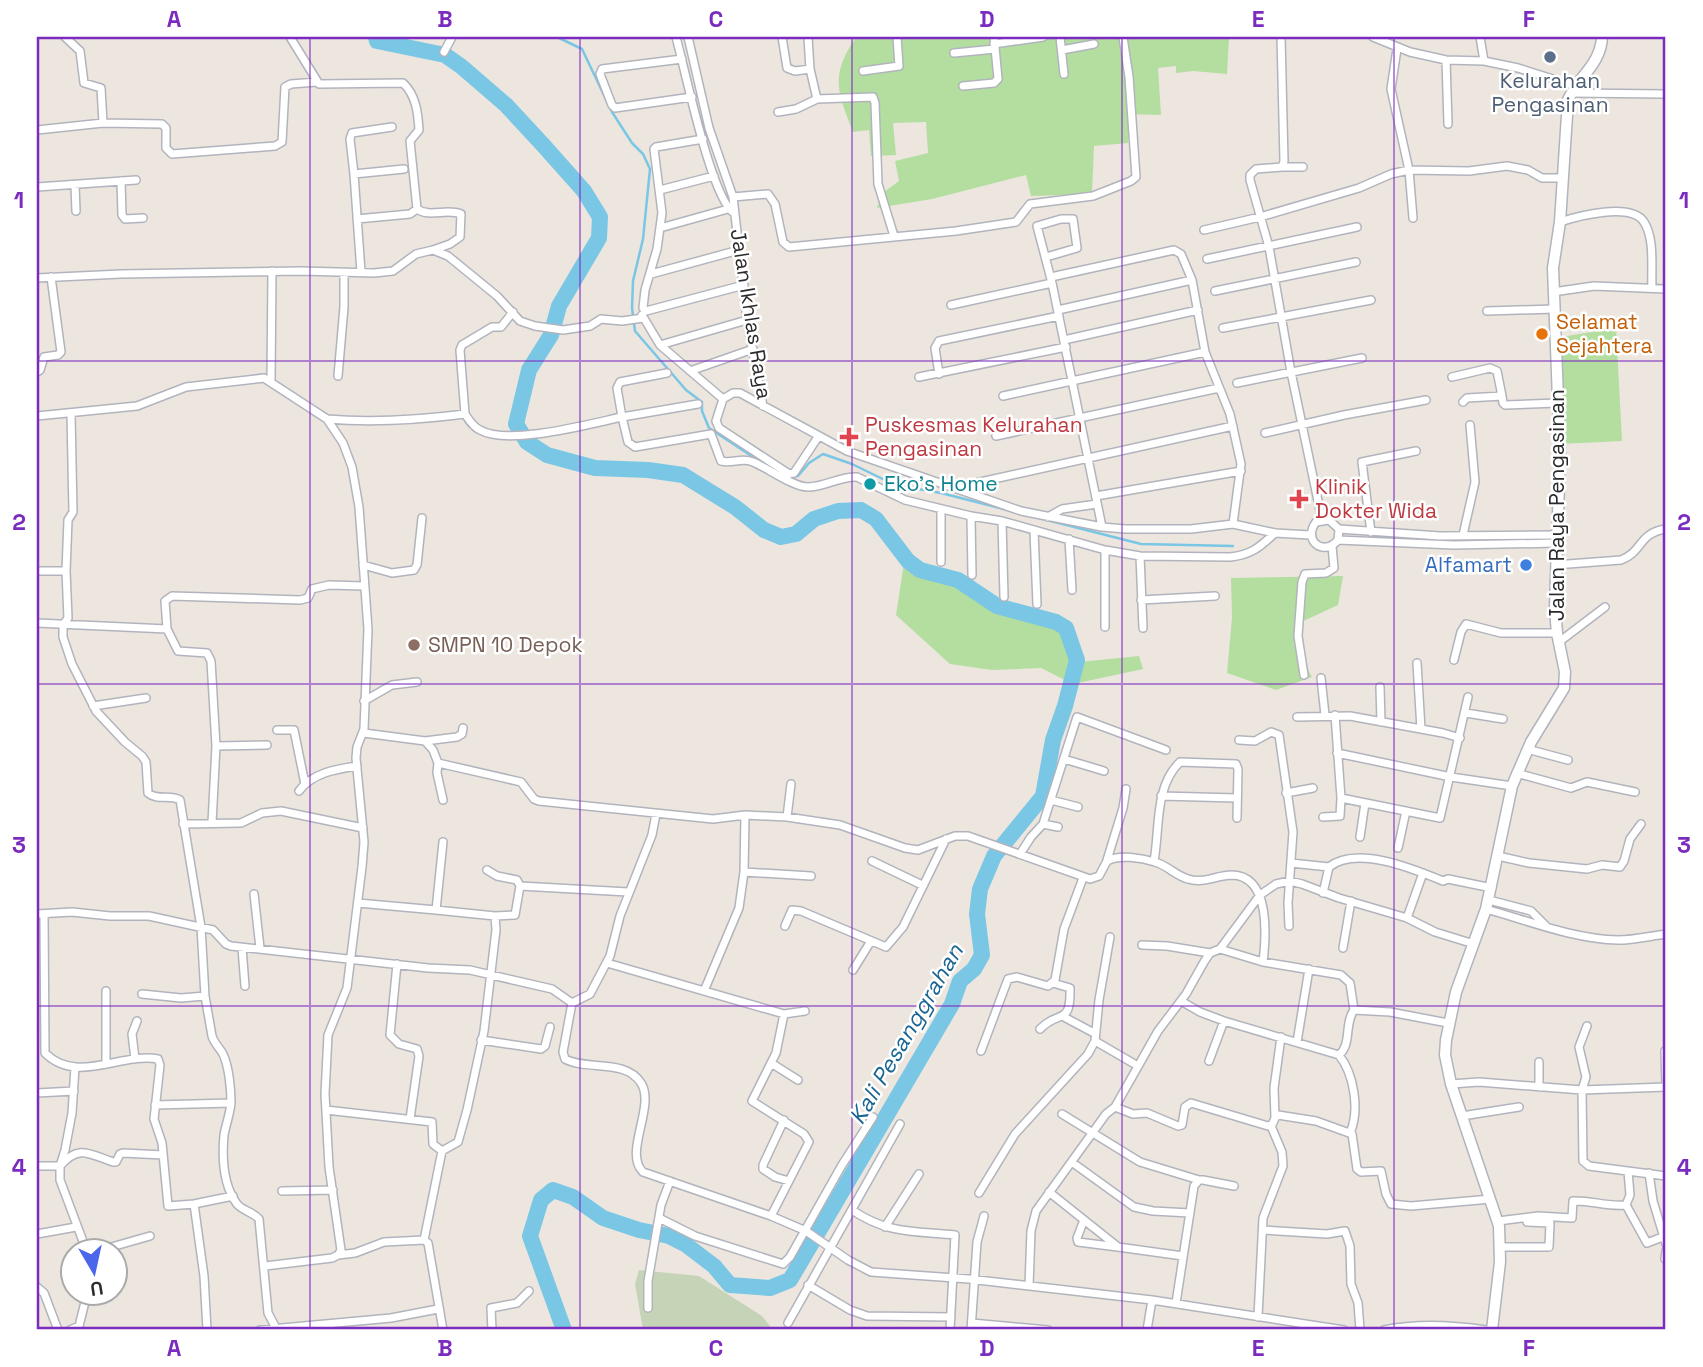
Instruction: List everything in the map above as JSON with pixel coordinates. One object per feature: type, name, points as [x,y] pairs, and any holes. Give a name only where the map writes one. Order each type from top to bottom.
[{"type":"main road","name":"Jalan Raya Pengasinan","points":[[1492,1330],[1501,1247],[1498,1224],[1451,1084],[1446,1055],[1448,1023],[1488,904],[1516,773],[1527,749],[1564,688],[1565,672],[1558,637],[1555,565],[1560,452],[1553,309],[1554,260],[1560,222],[1566,107],[1573,90],[1594,64],[1602,37]]},
{"type":"street","points":[[65,37],[80,51],[84,83],[101,88],[103,122]]},
{"type":"street","points":[[290,37],[317,82]]},
{"type":"street","points":[[444,52],[452,37]]},
{"type":"street","points":[[660,228],[731,211],[714,176],[676,37]]},
{"type":"street","name":"Jalan Ikhlas Raya","points":[[688,37],[709,128],[733,197],[731,211],[763,406],[846,451],[1021,512],[1102,527],[1191,529],[1233,524],[1275,533],[1310,535],[1315,545],[1320,547],[1335,543],[1454,545],[1557,539]]},
{"type":"street","points":[[782,37],[787,68],[795,71],[810,69]]},
{"type":"street","points":[[808,37],[810,69],[817,99]]},
{"type":"street","points":[[863,71],[899,66],[897,37]]},
{"type":"street","points":[[954,53],[994,43],[1043,37]]},
{"type":"street","points":[[1060,37],[1064,74]]},
{"type":"street","points":[[733,197],[768,194],[775,204],[783,242],[789,247],[956,231],[1016,222],[1030,204],[1093,196],[1134,179],[1129,77],[1123,37]]},
{"type":"street","points":[[1281,37],[1283,167]]},
{"type":"street","points":[[1373,37],[1397,48],[1446,60],[1484,61],[1518,68],[1573,90],[1666,94]]},
{"type":"street","points":[[1480,37],[1484,61]]},
{"type":"street","points":[[963,86],[995,83],[998,79],[994,43]]},
{"type":"street","points":[[1062,50],[1094,44]]},
{"type":"street","points":[[1397,48],[1391,89],[1409,170],[1413,218]]},
{"type":"street","points":[[682,59],[602,69],[600,74],[611,105],[615,108],[692,97]]},
{"type":"street","points":[[1446,60],[1448,124]]},
{"type":"street","points":[[37,130],[103,122],[162,124],[166,128],[166,148],[172,154],[275,146],[282,142],[285,87],[290,84],[403,83],[414,99],[419,130],[410,141],[417,209],[424,214],[461,214],[460,237],[450,244],[416,254],[393,271],[272,271],[37,278]]},
{"type":"street","points":[[778,112],[796,109],[817,99],[873,97],[878,184],[894,236]]},
{"type":"street","points":[[361,272],[350,139],[352,133],[392,127]]},
{"type":"street","points":[[703,139],[656,147],[653,156],[662,202],[660,228],[642,315],[660,345],[723,399]]},
{"type":"street","points":[[1204,230],[1260,218],[1409,170],[1469,171],[1507,166],[1528,170],[1541,178],[1563,178]]},
{"type":"street","points":[[1303,167],[1256,169],[1250,175],[1269,247],[1280,317],[1322,520]]},
{"type":"street","points":[[354,174],[404,169]]},
{"type":"street","points":[[660,190],[714,176]]},
{"type":"street","points":[[37,187],[136,180]]},
{"type":"street","points":[[121,181],[122,215],[125,219],[143,218]]},
{"type":"street","points":[[75,185],[76,211]]},
{"type":"street","points":[[357,219],[410,214],[417,209]]},
{"type":"street","points":[[1560,222],[1617,212],[1637,215],[1643,221],[1648,234],[1652,287]]},
{"type":"street","points":[[1046,257],[1077,248],[1073,219],[1065,218],[1037,226],[1052,280],[1102,527]]},
{"type":"street","points":[[1207,259],[1357,227]]},
{"type":"street","points":[[433,250],[448,256],[497,296],[520,321],[563,330],[590,326],[601,319],[622,321],[744,285]]},
{"type":"street","points":[[651,274],[739,250]]},
{"type":"street","points":[[951,305],[1174,250],[1181,254],[1192,281],[1205,352],[1233,426],[1241,471],[1233,524]]},
{"type":"street","points":[[1214,291],[1356,262]]},
{"type":"street","points":[[271,381],[272,271]]},
{"type":"street","points":[[338,376],[344,273]]},
{"type":"street","points":[[37,372],[44,357],[61,352],[51,277]]},
{"type":"street","points":[[939,374],[935,348],[939,341],[1192,281]]},
{"type":"street","points":[[1553,292],[1594,286],[1666,289]]},
{"type":"street","points":[[1223,328],[1371,300]]},
{"type":"street","points":[[1487,311],[1553,309]]},
{"type":"street","points":[[919,377],[1198,310]]},
{"type":"street","points":[[513,313],[501,327],[492,327],[462,345],[460,350],[465,414],[480,430],[509,437],[538,434],[698,404]]},
{"type":"street","points":[[660,345],[747,320]]},
{"type":"street","points":[[690,371],[753,349]]},
{"type":"street","points":[[1003,396],[1205,352]]},
{"type":"street","points":[[1237,383],[1363,358]]},
{"type":"street","points":[[1452,377],[1493,368],[1497,372],[1505,405],[1558,403]]},
{"type":"street","points":[[667,373],[620,382],[617,388],[630,445],[635,447],[711,433],[721,461],[729,463],[751,460],[805,487],[849,477],[863,480],[905,500],[941,510],[1002,521],[1105,550],[1140,556],[1245,556],[1255,552],[1275,533]]},
{"type":"street","points":[[37,416],[141,405],[177,390],[198,385],[264,378],[327,419],[343,443],[352,467],[359,507],[368,628],[363,733],[357,747],[363,828],[358,903],[345,995],[328,1035],[326,1110],[340,1242],[338,1255]]},
{"type":"street","points":[[996,436],[1219,388]]},
{"type":"street","points":[[763,406],[740,393],[733,393],[723,399],[716,421],[719,428],[789,474],[794,473],[818,437]]},
{"type":"street","points":[[1463,402],[1467,398],[1502,396]]},
{"type":"street","points":[[1265,433],[1426,400]]},
{"type":"street","points":[[71,414],[73,512],[68,520],[68,618],[63,637],[93,706],[146,762],[148,793],[180,800],[201,928],[205,996],[213,1042],[225,1060],[231,1103],[224,1134],[223,1155],[227,1181],[241,1208],[259,1219],[268,1312],[276,1329]]},
{"type":"street","points":[[327,419],[366,423],[465,414]]},
{"type":"street","points":[[1463,535],[1475,482],[1470,425]]},
{"type":"street","points":[[952,488],[1233,426]]},
{"type":"street","points":[[1371,532],[1362,462],[1416,451]]},
{"type":"street","points":[[1048,517],[1062,509],[1097,500],[1241,471]]},
{"type":"street","points":[[941,510],[941,562]]},
{"type":"street","points":[[971,516],[972,575]]},
{"type":"street","points":[[363,565],[393,573],[414,570],[417,565],[422,518]]},
{"type":"street","points":[[1304,675],[1298,636],[1302,582],[1305,574],[1325,573],[1334,568],[1335,543],[1339,529],[1335,523],[1322,520],[1316,522],[1310,535]]},
{"type":"street","points":[[1002,521],[1004,597]]},
{"type":"street","points":[[1339,529],[1557,539]]},
{"type":"street","points":[[1555,565],[1622,560],[1630,556],[1647,535],[1666,529]]},
{"type":"street","points":[[1034,531],[1037,604]]},
{"type":"street","points":[[1069,539],[1072,590]]},
{"type":"street","points":[[1105,550],[1105,627]]},
{"type":"street","points":[[1140,556],[1143,628]]},
{"type":"street","points":[[37,571],[66,571]]},
{"type":"street","points":[[212,823],[216,746],[214,676],[210,657],[204,652],[178,651],[167,629],[165,601],[172,596],[300,600],[308,598],[312,589],[319,586],[364,586]]},
{"type":"street","points":[[1141,600],[1214,596]]},
{"type":"street","points":[[1454,660],[1461,632],[1466,624],[1501,633],[1558,637],[1605,607]]},
{"type":"street","points":[[37,623],[167,629]]},
{"type":"street","points":[[1417,663],[1421,729]]},
{"type":"street","points":[[1321,678],[1325,715]]},
{"type":"street","points":[[364,701],[392,685],[417,682]]},
{"type":"street","points":[[1380,687],[1381,722]]},
{"type":"street","points":[[1341,798],[1440,818],[1468,697]]},
{"type":"street","points":[[93,706],[146,698]]},
{"type":"street","points":[[1465,713],[1503,719]]},
{"type":"street","points":[[1297,717],[1335,715],[1460,738]]},
{"type":"street","points":[[1323,817],[1340,816],[1335,715]]},
{"type":"street","points":[[1020,854],[1043,824],[1077,717],[1166,750]]},
{"type":"street","points":[[363,733],[425,741],[457,737],[462,734],[463,728]]},
{"type":"street","points":[[277,730],[294,730],[305,784]]},
{"type":"street","points":[[1238,740],[1255,741],[1267,733],[1279,734],[1293,832],[1289,926]]},
{"type":"street","points":[[425,741],[433,750],[438,763],[437,773],[443,800]]},
{"type":"street","points":[[216,746],[267,745]]},
{"type":"street","points":[[1527,749],[1568,760]]},
{"type":"street","points":[[1337,753],[1451,777],[1512,786]]},
{"type":"street","points":[[1063,759],[1104,771]]},
{"type":"street","points":[[1154,861],[1161,796],[1175,766],[1186,761],[1236,764],[1237,818]]},
{"type":"street","points":[[438,763],[521,782],[534,799],[540,801],[713,819],[745,815],[787,817],[840,825],[918,850],[955,836],[968,836],[1083,878],[1097,878],[1107,861],[1126,789]]},
{"type":"street","points":[[299,791],[305,784],[329,771],[357,766]]},
{"type":"street","points":[[1516,773],[1571,788],[1587,782],[1635,793]]},
{"type":"street","points":[[787,817],[791,784]]},
{"type":"street","points":[[1286,793],[1313,788]]},
{"type":"street","points":[[1161,796],[1237,798]]},
{"type":"street","points":[[1051,800],[1077,807]]},
{"type":"street","points":[[1360,837],[1365,803]]},
{"type":"street","points":[[183,824],[241,823],[262,813],[281,811],[363,828]]},
{"type":"street","points":[[1398,848],[1406,811]]},
{"type":"street","points":[[656,814],[652,835],[628,892],[607,963],[590,994],[573,1004],[564,1046],[564,1056],[569,1061],[628,1072],[640,1081],[644,1101],[636,1160],[643,1172],[771,1216],[809,1233],[871,1272],[971,1279],[1152,1300],[1344,1330]]},
{"type":"street","points":[[704,991],[736,918],[744,872],[745,815]]},
{"type":"street","points":[[1043,824],[1058,827]]},
{"type":"street","points":[[1498,856],[1529,863],[1584,869],[1602,865],[1620,867],[1630,839],[1640,824]]},
{"type":"street","points":[[785,926],[792,910],[813,915],[886,947],[903,927],[947,839]]},
{"type":"street","points":[[436,910],[443,842]]},
{"type":"street","points":[[1107,861],[1118,857],[1154,861],[1191,880],[1236,876],[1249,882],[1260,895],[1266,932],[1264,962]]},
{"type":"street","points":[[1292,863],[1329,867],[1343,860],[1362,858],[1423,873],[1443,881],[1448,879],[1492,888]]},
{"type":"street","points":[[872,861],[922,886]]},
{"type":"street","points":[[1323,892],[1329,867]]},
{"type":"street","points":[[358,903],[495,916],[515,915],[520,886],[517,880],[497,876],[487,870]]},
{"type":"street","points":[[744,872],[811,876]]},
{"type":"street","points":[[1407,918],[1423,873]]},
{"type":"street","points":[[1053,983],[1064,929],[1083,878]]},
{"type":"street","points":[[1030,1286],[1032,1223],[1040,1204],[1073,1163],[1108,1111],[1115,1107],[1164,1023],[1181,1002],[1210,953],[1220,948],[1260,895],[1276,884],[1290,881],[1407,918],[1435,932],[1474,944]]},
{"type":"street","points":[[520,886],[628,892]]},
{"type":"street","points":[[254,894],[260,948]]},
{"type":"street","points":[[1343,948],[1351,901]]},
{"type":"street","points":[[1488,904],[1531,911],[1546,927],[1617,940],[1666,934]]},
{"type":"street","points":[[233,1196],[168,1206],[162,1143],[154,1119],[160,1062],[156,1058],[135,1059],[93,1068],[75,1067],[54,1060],[45,1051],[41,914],[65,912],[149,916],[213,930],[226,944],[242,947],[491,974],[552,989],[573,1004]]},
{"type":"street","points":[[442,1151],[455,1146],[459,1139],[481,1040],[496,930],[495,916]]},
{"type":"street","points":[[979,1193],[1015,1134],[1088,1054],[1095,1037],[1110,937]]},
{"type":"street","points":[[853,970],[871,941]]},
{"type":"street","points":[[1142,945],[1210,953]]},
{"type":"street","points":[[242,947],[245,986]]},
{"type":"street","points":[[1220,948],[1264,962],[1333,972],[1348,980],[1354,1010],[1350,1016],[1346,1045],[1339,1055]]},
{"type":"street","points":[[607,963],[784,1014],[805,1011]]},
{"type":"street","points":[[397,964],[390,1035],[399,1044],[417,1049],[419,1056],[410,1119]]},
{"type":"street","points":[[1297,1042],[1308,969]]},
{"type":"street","points":[[981,1051],[1008,979],[1017,977],[1048,986],[1053,983],[1070,988],[1067,1013],[1064,1017]]},
{"type":"street","points":[[106,991],[106,1064]]},
{"type":"street","points":[[142,994],[181,998],[205,996]]},
{"type":"street","points":[[1181,1002],[1224,1021],[1339,1055],[1348,1067],[1351,1077],[1354,1113],[1350,1133]]},
{"type":"street","points":[[1354,1010],[1390,1012],[1448,1023]]},
{"type":"street","points":[[771,1216],[809,1142],[804,1134],[752,1101],[780,1044],[784,1014]]},
{"type":"street","points":[[1040,1029],[1048,1020],[1064,1017],[1138,1066]]},
{"type":"street","points":[[135,1059],[132,1034],[137,1021]]},
{"type":"street","points":[[1209,1060],[1224,1021]]},
{"type":"street","points":[[1587,1026],[1579,1047],[1586,1077],[1582,1090],[1583,1161],[1589,1166],[1666,1176]]},
{"type":"street","points":[[481,1040],[541,1049],[545,1046],[550,1027]]},
{"type":"street","points":[[1258,1317],[1263,1218],[1283,1166],[1282,1152],[1271,1126],[1275,1118],[1274,1088],[1280,1037]]},
{"type":"street","points":[[1451,1084],[1479,1082],[1582,1090],[1666,1087],[1665,1051]]},
{"type":"street","points":[[1539,1062],[1539,1087]]},
{"type":"street","points":[[771,1063],[798,1080]]},
{"type":"street","points":[[75,1067],[66,1145],[60,1166],[63,1191],[81,1238]]},
{"type":"street","points":[[37,1093],[74,1091]]},
{"type":"street","points":[[155,1105],[231,1103]]},
{"type":"street","points":[[1115,1107],[1133,1114],[1147,1113],[1180,1126],[1185,1107],[1191,1103],[1271,1126]]},
{"type":"street","points":[[1462,1116],[1520,1107]]},
{"type":"street","points":[[326,1110],[434,1122],[433,1144],[442,1151]]},
{"type":"street","points":[[1062,1114],[1140,1161],[1199,1180],[1234,1186]]},
{"type":"street","points":[[1275,1118],[1288,1116],[1316,1121],[1350,1133],[1353,1137],[1357,1169],[1361,1172],[1381,1171],[1386,1195],[1391,1204],[1411,1206],[1491,1199]]},
{"type":"street","points":[[659,1218],[695,1236],[783,1264],[809,1233],[842,1165],[873,1117]]},
{"type":"street","points":[[784,1120],[762,1165],[771,1176],[789,1181]]},
{"type":"street","points":[[788,1323],[827,1246],[852,1210],[900,1124]]},
{"type":"street","points":[[424,1240],[442,1151]]},
{"type":"street","points":[[37,1167],[60,1166],[68,1156],[77,1152],[86,1152],[113,1162],[123,1153],[163,1155]]},
{"type":"street","points":[[1073,1163],[1134,1207],[1189,1213]]},
{"type":"street","points":[[1626,1205],[1630,1195],[1628,1171]]},
{"type":"street","points":[[1626,1205],[1647,1243],[1665,1240],[1653,1201],[1649,1173]]},
{"type":"street","points":[[885,1227],[919,1174]]},
{"type":"street","points":[[1176,1303],[1193,1189],[1199,1180]]},
{"type":"street","points":[[649,1308],[648,1281],[661,1205],[670,1181]]},
{"type":"street","points":[[282,1191],[333,1190]]},
{"type":"street","points":[[1049,1192],[1118,1247]]},
{"type":"street","points":[[1498,1224],[1538,1216],[1572,1218],[1573,1201],[1610,1207],[1626,1205]]},
{"type":"street","points":[[194,1204],[204,1276],[206,1330]]},
{"type":"street","points":[[852,1210],[885,1227],[955,1235],[956,1278],[950,1330]]},
{"type":"street","points":[[984,1216],[971,1279],[972,1327],[1048,1330]]},
{"type":"street","points":[[1084,1220],[1077,1238],[1079,1242],[1183,1256]]},
{"type":"street","points":[[1498,1224],[1531,1221],[1550,1223],[1549,1247],[1501,1247]]},
{"type":"street","points":[[37,1234],[76,1227]]},
{"type":"street","points":[[1263,1230],[1327,1234],[1345,1231],[1350,1246],[1351,1284],[1358,1303],[1360,1330]]},
{"type":"street","points":[[130,1241],[150,1236]]},
{"type":"street","points":[[265,1266],[332,1258],[355,1253],[379,1243],[424,1240],[428,1243],[443,1330]]},
{"type":"street","points":[[1665,1259],[1666,1251]]},
{"type":"street","points":[[808,1285],[850,1310],[867,1316],[951,1317]]},
{"type":"street","points":[[37,1287],[44,1293],[58,1330]]},
{"type":"street","points":[[492,1330],[491,1308],[517,1303],[529,1291]]},
{"type":"street","points":[[1147,1330],[1152,1300]]},
{"type":"street","points":[[70,1330],[79,1326],[83,1308]]},
{"type":"street","points":[[260,1330],[324,1327],[438,1309]]},
{"type":"street","points":[[1384,1330],[1415,1326],[1486,1330]]},
{"type":"green space","points":[[856,37],[1229,37],[1227,74],[1193,71],[1176,73],[1176,66],[1158,68],[1161,115],[1128,114],[1128,143],[1094,146],[1092,194],[1031,196],[1026,175],[932,199],[877,208],[884,192],[899,181],[895,161],[928,153],[926,122],[893,123],[896,155],[871,156],[869,130],[853,132],[840,94],[839,73]]},
{"type":"green space","points":[[1616,328],[1622,441],[1560,444],[1555,338]]},
{"type":"green space","points":[[905,557],[920,573],[954,577],[1007,609],[1051,621],[1074,637],[1080,662],[1139,656],[1143,669],[1073,684],[1041,668],[992,670],[950,664],[896,615]]},
{"type":"green space","points":[[1343,576],[1338,605],[1297,624],[1294,645],[1312,677],[1276,690],[1227,673],[1232,618],[1231,578]]},
{"type":"green space","points":[[639,1270],[699,1276],[762,1316],[773,1330],[643,1330],[635,1284]]},
{"type":"waterway","name":"Kali Pesanggrahan","points":[[376,37],[377,41],[445,55],[462,67],[506,105],[544,146],[584,191],[600,217],[599,238],[559,306],[551,335],[529,370],[516,424],[527,442],[547,455],[595,468],[648,470],[683,475],[735,507],[764,530],[781,537],[796,534],[814,519],[838,511],[861,510],[876,519],[908,561],[920,570],[958,580],[997,606],[1056,622],[1066,628],[1077,660],[1053,740],[1043,796],[994,856],[980,889],[977,914],[982,955],[974,969],[960,981],[952,1004],[790,1280],[770,1288],[730,1285],[714,1266],[685,1244],[669,1236],[639,1230],[603,1218],[573,1197],[553,1190],[541,1200],[530,1236],[564,1330]]},
{"type":"waterway","points":[[557,37],[582,49],[612,112],[632,143],[643,154],[650,169],[643,239],[633,281],[635,331],[686,390],[702,402],[702,411],[709,428],[759,461]]},
{"type":"waterway","points":[[793,476],[798,476],[809,463],[823,454],[852,464],[895,485],[941,493],[1141,544],[1233,546]]},
{"type":"place","name":"Kelurahan Pengasinan","points":[[1550,57]]},
{"type":"place","name":"Selamat Sejahtera","points":[[1542,334]]},
{"type":"place","name":"Puskesmas Kelurahan Pengasinan","points":[[849,437]]},
{"type":"place","name":"Eko's Home","points":[[870,484]]},
{"type":"place","name":"Klinik Dokter Wida","points":[[1299,499]]},
{"type":"place","name":"Alfamart","points":[[1526,565]]},
{"type":"place","name":"SMPN 10 Depok","points":[[414,645]]}]
